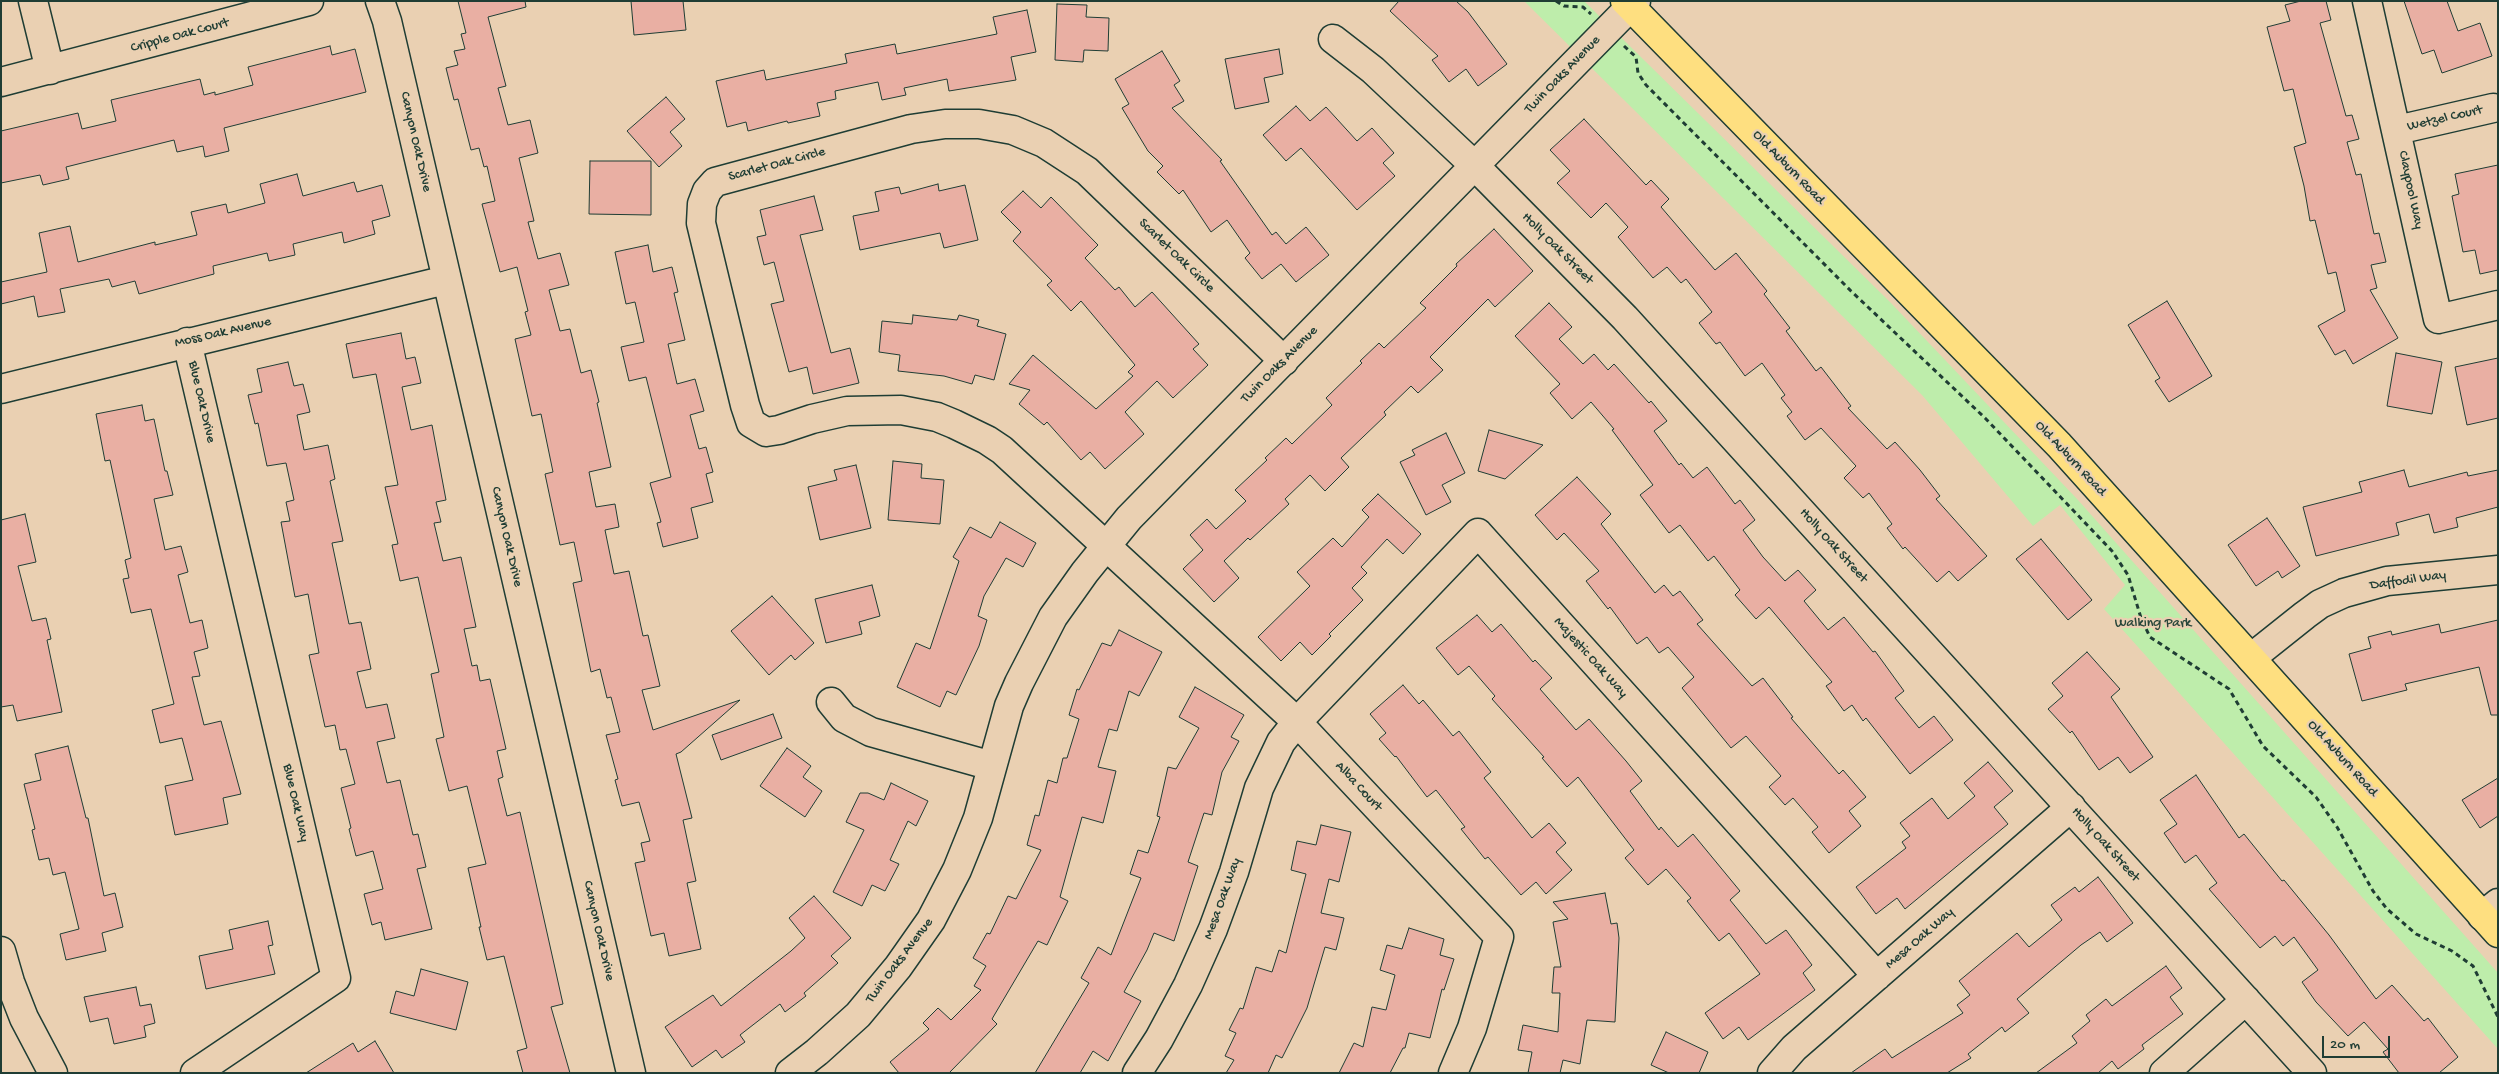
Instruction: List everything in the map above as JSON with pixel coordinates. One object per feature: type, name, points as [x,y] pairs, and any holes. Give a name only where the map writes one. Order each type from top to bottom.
[{"type":"main road","name":"Old Auburn Road","points":[[1631,3],[2059,445],[2250,658],[2493,917]]},
{"type":"street","points":[[33,1],[50,70]]},
{"type":"street","name":"Cripple Oak Court","points":[[1,82],[309,1]]},
{"type":"street","name":"Canyon Oak Drive","points":[[380,1],[390,36],[631,1073]]},
{"type":"street","name":"Claypool Way","points":[[2367,1],[2438,319],[2498,305]]},
{"type":"street","name":"Twin Oaks Avenue","points":[[790,1073],[818,1052],[858,1015],[878,993],[917,942],[957,870],[978,818],[1009,706],[1040,639],[1066,597],[1107,544],[1129,518],[1608,30],[1631,3]]},
{"type":"street","name":"Holly Oak Street","points":[[1333,39],[1373,70],[1475,166],[1625,318],[2312,1073]]},
{"type":"street","name":"Wetzel Court","points":[[2397,130],[2493,108]]},
{"type":"street","name":"Scarlet Oak Circle","points":[[1107,544],[1002,450],[987,440],[937,418],[901,410],[865,409],[829,414],[766,432],[751,422],[745,405],[701,223],[702,204],[707,191],[715,182],[911,129],[945,124],[979,124],[1012,130],[1044,142],[1087,170],[1284,361]]},
{"type":"street","name":"Moss Oak Avenue","points":[[1,388],[446,280]]},
{"type":"street","name":"Blue Oak Drive","points":[[187,342],[215,462]]},
{"type":"street","name":"Blue Oak Way","points":[[195,1073],[336,978],[215,462]]},
{"type":"street","name":"Majestic Oak Way","points":[[1297,722],[1478,533],[1877,976]]},
{"type":"street","name":"Alba Court","points":[[1107,544],[1297,722],[1499,937],[1472,1028],[1454,1073]]},
{"type":"street","name":"Daffodil Way","points":[[2250,658],[2313,609],[2344,593],[2387,581],[2498,570]]},
{"type":"street","points":[[831,702],[844,718],[871,732],[992,766]]},
{"type":"street","name":"Mesa Oak Way","points":[[1137,1073],[1188,985],[1213,929],[1234,872],[1259,788],[1272,757],[1297,722]]},
{"type":"street","name":"Mesa Oak Way","points":[[1772,1073],[1794,1048],[2071,807]]},
{"type":"street","points":[[1,951],[10,982],[24,1018],[53,1073]]},
{"type":"street","points":[[2164,1073],[2246,1000]]},
{"type":"path","points":[[1556,1],[1564,6],[1583,6],[1636,57],[1638,72],[1646,85],[1851,291],[1985,418],[2112,551],[2128,575],[2141,618],[2150,637],[2229,689],[2263,746],[2316,797],[2337,827],[2373,891],[2387,909],[2416,934],[2452,951],[2473,966],[2498,1018]]},
{"type":"green space","name":"Walking Park","points":[[1524,1],[1584,1],[1890,302],[2078,500],[2498,973],[2498,1049],[2104,609],[2125,585],[2060,505],[2033,526],[1922,395]]},
{"type":"building","points":[[458,1],[525,1],[526,7],[488,17],[506,86],[498,88],[508,125],[530,120],[538,153],[519,158],[534,221],[528,222],[538,259],[560,253],[569,285],[549,290],[560,331],[570,329],[581,373],[591,370],[599,402],[597,403],[611,467],[589,472],[596,507],[615,504],[619,527],[605,530],[614,574],[629,571],[643,636],[648,635],[660,686],[642,690],[653,730],[740,700],[681,752],[676,754],[692,818],[683,820],[696,881],[687,883],[701,949],[669,956],[664,933],[651,936],[635,863],[645,861],[641,843],[650,841],[639,802],[622,806],[615,780],[618,779],[606,735],[620,732],[611,697],[607,698],[600,669],[591,672],[573,583],[582,581],[574,542],[560,545],[545,474],[553,472],[541,414],[532,416],[515,339],[531,335],[525,312],[528,311],[517,267],[500,272],[482,204],[495,201],[487,166],[484,167],[479,148],[471,150],[458,99],[454,100],[446,68],[458,65],[454,51],[465,49],[461,34],[466,33]]},
{"type":"building","points":[[631,1],[683,1],[686,30],[634,35]]},
{"type":"building","points":[[1399,1],[1456,1],[1468,12],[1507,64],[1478,86],[1466,69],[1449,82],[1432,60],[1438,56],[1390,11]]},
{"type":"building","points":[[2301,1],[2326,1],[2331,20],[2320,23],[2346,116],[2352,115],[2359,139],[2347,142],[2356,175],[2361,174],[2374,234],[2379,233],[2386,262],[2371,265],[2377,288],[2370,290],[2398,338],[2353,364],[2345,350],[2335,355],[2318,326],[2345,311],[2336,272],[2328,274],[2315,220],[2310,221],[2304,186],[2294,147],[2306,143],[2293,89],[2284,91],[2267,27],[2290,21],[2285,5]]},
{"type":"building","points":[[2404,1],[2447,1],[2458,31],[2480,23],[2492,56],[2442,73],[2434,50],[2422,54]]},
{"type":"building","points":[[1057,4],[1087,5],[1086,17],[1109,18],[1108,51],[1084,50],[1083,62],[1055,60]]},
{"type":"building","points":[[1027,10],[1036,52],[1011,57],[1016,80],[949,91],[947,79],[904,88],[906,95],[882,100],[878,82],[835,91],[836,99],[817,103],[820,116],[788,123],[787,121],[748,131],[746,122],[727,127],[716,81],[764,70],[766,80],[847,63],[845,54],[895,44],[897,54],[997,34],[993,17]]},
{"type":"building","points":[[330,46],[332,55],[355,49],[366,92],[224,128],[229,151],[205,157],[203,146],[177,152],[174,140],[66,167],[69,179],[43,185],[40,175],[1,183],[1,131],[78,113],[82,129],[116,121],[111,100],[200,79],[204,95],[215,92],[215,95],[253,85],[248,67]]},
{"type":"building","points":[[1279,49],[1283,74],[1264,78],[1269,102],[1235,109],[1225,59]]},
{"type":"building","points":[[1162,51],[1180,81],[1174,85],[1184,101],[1172,108],[1222,160],[1220,161],[1272,235],[1276,232],[1286,244],[1306,227],[1329,255],[1296,282],[1281,264],[1262,279],[1245,258],[1250,253],[1227,220],[1211,232],[1183,190],[1179,194],[1157,172],[1163,166],[1148,151],[1122,108],[1129,104],[1115,79]]},
{"type":"building","points":[[666,97],[685,119],[670,132],[682,146],[659,167],[627,131]]},
{"type":"building","points":[[1296,106],[1310,121],[1326,107],[1357,141],[1372,128],[1394,153],[1383,163],[1395,176],[1357,210],[1301,148],[1286,161],[1263,135]]},
{"type":"building","points":[[1584,119],[1646,185],[1651,180],[1669,199],[1661,207],[1715,270],[1736,253],[1767,291],[1764,294],[1790,328],[1786,331],[1816,371],[1821,367],[1851,406],[1848,408],[1887,449],[1895,442],[1940,496],[1936,499],[1987,556],[1958,581],[1949,571],[1937,582],[1905,547],[1903,549],[1887,528],[1892,524],[1869,493],[1863,498],[1844,478],[1856,466],[1821,428],[1805,440],[1787,416],[1792,412],[1781,398],[1785,395],[1762,363],[1745,376],[1720,342],[1716,344],[1699,323],[1712,312],[1686,279],[1681,283],[1667,267],[1653,278],[1618,237],[1628,227],[1606,203],[1591,218],[1557,183],[1570,171],[1550,150]]},
{"type":"building","points":[[590,161],[651,161],[651,215],[589,214]]},
{"type":"building","points":[[2498,165],[2498,270],[2480,274],[2475,250],[2463,252],[2452,196],[2459,194],[2455,174]]},
{"type":"building","points":[[297,174],[303,196],[354,182],[357,192],[382,185],[390,216],[372,221],[375,234],[344,243],[342,232],[293,244],[295,255],[269,261],[267,253],[213,266],[214,274],[139,294],[135,281],[112,287],[109,279],[60,289],[65,312],[38,317],[34,296],[1,304],[1,282],[47,272],[39,233],[70,226],[78,262],[155,242],[155,245],[197,235],[191,212],[226,204],[228,213],[265,203],[260,184]]},
{"type":"building","points":[[938,184],[939,191],[965,185],[978,240],[944,248],[940,233],[860,250],[853,216],[879,211],[875,192],[899,187],[901,194]]},
{"type":"building","points":[[1023,191],[1041,208],[1051,197],[1098,245],[1085,258],[1115,290],[1119,287],[1135,307],[1152,292],[1199,344],[1193,349],[1208,365],[1173,398],[1157,381],[1125,412],[1144,434],[1105,469],[1090,452],[1081,460],[1047,422],[1044,425],[1019,404],[1030,390],[1009,384],[1033,355],[1096,409],[1133,376],[1128,372],[1135,365],[1081,301],[1071,311],[1047,285],[1052,281],[1013,241],[1021,232],[1001,212]]},
{"type":"building","points":[[814,196],[823,230],[800,235],[831,353],[850,348],[859,383],[813,394],[807,367],[789,372],[771,304],[784,301],[774,262],[764,265],[757,237],[766,235],[760,210]]},
{"type":"building","points":[[1494,229],[1533,271],[1495,307],[1488,299],[1430,357],[1443,370],[1418,393],[1411,386],[1384,412],[1386,415],[1341,458],[1349,467],[1325,491],[1310,475],[1285,499],[1289,504],[1224,561],[1239,578],[1214,602],[1183,569],[1203,550],[1190,535],[1207,519],[1216,529],[1246,501],[1235,490],[1267,460],[1265,458],[1286,438],[1292,444],[1332,405],[1326,398],[1362,363],[1360,361],[1379,343],[1384,348],[1426,308],[1420,303],[1457,266],[1456,264]]},
{"type":"building","points":[[648,245],[653,272],[672,267],[678,292],[674,293],[685,340],[668,344],[677,384],[695,379],[704,411],[690,415],[699,449],[706,447],[713,472],[706,474],[713,502],[691,508],[698,538],[663,547],[657,523],[661,522],[650,483],[671,477],[646,377],[629,381],[621,347],[644,342],[635,302],[626,304],[615,252]]},
{"type":"building","points":[[2167,301],[2212,376],[2169,402],[2155,381],[2160,378],[2128,325]]},
{"type":"building","points":[[1549,303],[1572,327],[1559,339],[1583,364],[1594,354],[1608,370],[1614,364],[1649,403],[1651,401],[1667,421],[1654,431],[1679,465],[1681,463],[1693,478],[1707,467],[1735,504],[1740,500],[1755,520],[1743,530],[1763,557],[1785,581],[1798,570],[1816,590],[1804,601],[1828,630],[1844,617],[1873,652],[1875,651],[1904,691],[1895,698],[1919,728],[1934,716],[1953,740],[1910,774],[1866,718],[1863,721],[1852,705],[1844,711],[1826,686],[1832,682],[1769,607],[1756,619],[1735,595],[1740,590],[1714,556],[1708,561],[1680,525],[1669,533],[1640,495],[1653,485],[1612,430],[1614,429],[1591,402],[1572,419],[1550,393],[1560,384],[1515,336]]},
{"type":"building","points":[[913,315],[957,320],[959,315],[979,320],[977,326],[1006,334],[994,380],[975,375],[972,384],[944,376],[898,371],[900,355],[879,352],[882,321],[912,324]]},
{"type":"building","points":[[401,333],[406,359],[415,357],[421,383],[402,387],[411,430],[432,425],[446,500],[436,502],[441,522],[434,523],[443,561],[461,557],[476,627],[464,629],[472,666],[477,665],[480,681],[490,679],[506,749],[497,751],[503,777],[498,779],[507,816],[520,812],[563,1004],[551,1007],[570,1073],[523,1073],[517,1051],[527,1048],[504,956],[487,960],[468,868],[486,864],[467,786],[449,791],[436,739],[444,737],[431,674],[439,672],[418,577],[400,581],[392,545],[398,544],[385,487],[398,485],[376,374],[353,378],[346,344]]},
{"type":"building","points":[[2396,353],[2442,362],[2432,414],[2387,406]]},
{"type":"building","points":[[2498,358],[2498,418],[2467,425],[2455,367]]},
{"type":"building","points":[[288,362],[294,386],[303,384],[310,412],[297,415],[304,450],[328,445],[335,479],[330,481],[343,541],[332,543],[349,624],[361,622],[371,669],[357,672],[366,708],[387,704],[395,738],[377,742],[387,783],[400,780],[413,835],[418,834],[426,867],[417,869],[432,929],[385,940],[381,922],[372,925],[364,894],[383,889],[373,851],[356,856],[349,829],[351,828],[341,788],[355,784],[346,749],[340,750],[335,725],[325,727],[309,655],[319,653],[308,594],[295,597],[281,522],[290,521],[286,502],[294,500],[286,463],[267,466],[258,423],[255,424],[248,395],[262,392],[257,369]]},
{"type":"building","points":[[142,405],[145,421],[154,419],[165,471],[167,471],[173,495],[154,499],[165,550],[181,546],[188,572],[178,575],[190,623],[202,620],[208,648],[194,652],[200,676],[192,677],[204,725],[221,721],[241,794],[223,798],[228,824],[175,835],[165,786],[193,780],[182,738],[160,743],[152,710],[174,704],[151,609],[131,613],[123,579],[129,578],[125,560],[131,558],[110,460],[105,461],[96,414]]},
{"type":"building","points":[[1489,430],[1543,445],[1505,479],[1478,471]]},
{"type":"building","points":[[1446,433],[1465,473],[1442,485],[1451,502],[1426,515],[1400,462],[1415,455],[1412,450]]},
{"type":"building","points":[[893,461],[922,464],[921,478],[944,480],[940,524],[888,520]]},
{"type":"building","points":[[856,465],[871,528],[820,540],[808,487],[837,480],[834,470]]},
{"type":"building","points":[[2404,470],[2409,487],[2467,472],[2468,476],[2498,470],[2498,507],[2456,518],[2458,527],[2434,533],[2429,514],[2396,523],[2399,535],[2316,556],[2303,507],[2362,492],[2359,482]]},
{"type":"building","points":[[1577,477],[1611,514],[1601,524],[1655,593],[1664,585],[1673,596],[1680,591],[1703,620],[1697,624],[1752,686],[1763,678],[1793,717],[1791,718],[1839,774],[1843,770],[1866,797],[1849,811],[1861,826],[1829,853],[1812,832],[1818,827],[1793,798],[1785,805],[1769,787],[1781,776],[1746,736],[1731,748],[1682,688],[1694,677],[1668,647],[1659,653],[1647,637],[1637,644],[1610,607],[1608,609],[1586,581],[1599,571],[1564,533],[1557,540],[1535,515]]},
{"type":"building","points":[[1378,494],[1421,534],[1403,554],[1387,539],[1361,567],[1367,573],[1352,588],[1363,600],[1329,634],[1331,636],[1312,655],[1300,642],[1281,661],[1258,637],[1310,586],[1297,572],[1333,538],[1342,547],[1369,517],[1362,510]]},
{"type":"building","points":[[25,514],[36,562],[18,566],[32,621],[46,618],[51,639],[47,640],[62,712],[17,721],[13,705],[1,707],[1,520]]},
{"type":"building","points":[[2267,518],[2300,566],[2282,578],[2278,571],[2256,586],[2228,545]]},
{"type":"building","points":[[1000,522],[1036,543],[1023,567],[1006,558],[984,596],[978,616],[987,620],[979,646],[956,695],[947,691],[940,707],[897,687],[916,643],[930,649],[959,561],[953,557],[970,527],[991,538]]},
{"type":"building","points":[[2041,539],[2092,600],[2068,620],[2016,559]]},
{"type":"building","points":[[872,585],[880,616],[859,622],[862,634],[826,643],[815,599]]},
{"type":"building","points":[[772,596],[814,643],[795,660],[791,655],[769,675],[731,631]]},
{"type":"building","points":[[1477,615],[1492,632],[1501,624],[1533,662],[1535,660],[1552,678],[1540,689],[1576,730],[1589,719],[1626,761],[1642,781],[1630,791],[1659,830],[1661,827],[1678,847],[1693,834],[1740,891],[1730,900],[1766,944],[1786,930],[1812,965],[1803,973],[1815,990],[1748,1040],[1739,1027],[1723,1039],[1705,1013],[1760,974],[1729,933],[1719,941],[1687,901],[1691,898],[1666,869],[1648,885],[1625,858],[1634,850],[1578,777],[1567,787],[1542,758],[1544,757],[1492,699],[1495,696],[1469,666],[1458,675],[1436,648]]},
{"type":"building","points":[[2498,620],[2498,715],[2491,715],[2479,667],[2405,684],[2407,690],[2362,701],[2349,654],[2371,648],[2368,637],[2391,631],[2392,635],[2439,624],[2441,633]]},
{"type":"building","points":[[1119,630],[1162,652],[1139,696],[1129,691],[1117,731],[1109,729],[1098,767],[1116,771],[1103,823],[1082,817],[1060,897],[1068,901],[1047,945],[1038,941],[992,1019],[997,1024],[949,1073],[899,1073],[890,1062],[929,1029],[923,1023],[938,1008],[951,1020],[981,990],[974,986],[986,966],[973,958],[987,933],[990,934],[1008,896],[1016,899],[1041,850],[1027,845],[1035,815],[1039,816],[1048,780],[1057,783],[1063,758],[1067,758],[1079,719],[1069,715],[1077,689],[1079,690],[1102,643],[1111,646]]},
{"type":"building","points":[[2087,652],[2120,689],[2111,697],[2153,757],[2130,773],[2118,757],[2099,770],[2072,731],[2070,733],[2048,709],[2063,696],[2052,683]]},
{"type":"building","points":[[1403,685],[1419,704],[1423,700],[1453,736],[1459,731],[1491,772],[1484,778],[1532,838],[1549,823],[1566,843],[1556,852],[1572,870],[1546,894],[1536,882],[1521,895],[1488,857],[1485,859],[1461,829],[1465,827],[1436,790],[1427,797],[1396,756],[1379,739],[1386,733],[1370,714]]},
{"type":"building","points":[[1195,687],[1244,715],[1231,737],[1239,741],[1222,772],[1212,815],[1204,813],[1188,862],[1198,866],[1174,941],[1154,933],[1124,992],[1141,1001],[1108,1061],[1093,1051],[1080,1073],[1035,1073],[1089,983],[1081,978],[1098,947],[1111,955],[1141,878],[1130,874],[1138,850],[1148,853],[1160,817],[1157,816],[1168,767],[1176,769],[1199,728],[1179,717]]},
{"type":"building","points":[[773,714],[782,738],[721,760],[712,735]]},
{"type":"building","points":[[68,746],[86,818],[88,818],[104,896],[115,893],[123,927],[102,933],[106,951],[66,960],[60,934],[79,929],[65,872],[53,875],[49,858],[39,860],[32,830],[35,829],[24,784],[41,780],[35,754]]},
{"type":"building","points":[[787,748],[811,766],[803,777],[822,791],[805,817],[760,786]]},
{"type":"building","points":[[1988,762],[2013,791],[1994,807],[2008,824],[1905,909],[1897,898],[1876,914],[1856,887],[1906,848],[1902,842],[1910,836],[1900,823],[1932,798],[1948,819],[1975,796],[1964,783]]},
{"type":"building","points":[[2196,775],[2239,838],[2244,834],[2282,881],[2284,880],[2329,935],[2376,999],[2392,985],[2424,1021],[2428,1018],[2458,1057],[2439,1073],[2399,1073],[2383,1052],[2388,1049],[2364,1022],[2348,1036],[2316,1002],[2302,982],[2318,970],[2294,937],[2283,946],[2275,936],[2260,948],[2209,889],[2217,883],[2196,855],[2185,863],[2164,833],[2177,824],[2160,800]]},
{"type":"building","points":[[2498,778],[2498,816],[2480,828],[2462,800]]},
{"type":"building","points":[[891,783],[928,801],[916,826],[908,821],[890,860],[899,864],[885,891],[872,885],[862,906],[833,892],[864,830],[846,822],[860,793],[868,793],[884,800]]},
{"type":"building","points":[[1321,825],[1351,832],[1339,882],[1329,879],[1321,913],[1344,918],[1336,950],[1325,947],[1307,1008],[1282,1058],[1276,1055],[1268,1073],[1226,1073],[1234,1060],[1225,1056],[1236,1033],[1229,1030],[1240,1008],[1243,1009],[1256,967],[1272,972],[1279,950],[1286,953],[1306,874],[1291,870],[1297,841],[1316,845]]},
{"type":"building","points":[[2098,877],[2133,923],[2107,942],[2100,932],[2081,945],[2017,999],[2029,1013],[2005,1032],[2002,1027],[1968,1054],[1971,1058],[1947,1073],[1851,1073],[1885,1049],[1892,1058],[1963,1013],[1957,1005],[1970,995],[1959,981],[2017,933],[2029,947],[2062,920],[2051,905],[2075,887],[2079,892]]},
{"type":"building","points":[[1605,893],[1611,924],[1617,923],[1619,938],[1615,1022],[1587,1020],[1580,1064],[1563,1060],[1560,1073],[1528,1073],[1532,1052],[1518,1050],[1523,1025],[1558,1032],[1560,993],[1552,993],[1554,967],[1561,967],[1553,922],[1568,919],[1553,902]]},
{"type":"building","points":[[814,896],[851,938],[831,956],[838,963],[804,993],[806,996],[785,1012],[780,1004],[740,1035],[745,1042],[722,1058],[716,1050],[692,1067],[665,1027],[713,995],[721,1006],[791,951],[805,938],[789,918]]},
{"type":"building","points":[[268,921],[273,945],[268,946],[275,974],[206,989],[199,956],[233,949],[229,930]]},
{"type":"building","points":[[1409,928],[1444,939],[1440,955],[1454,959],[1444,990],[1442,989],[1430,1038],[1409,1033],[1405,1048],[1403,1048],[1390,1073],[1339,1073],[1354,1043],[1363,1047],[1372,1007],[1386,1010],[1395,975],[1380,970],[1387,945],[1402,949]]},
{"type":"building","points":[[2166,966],[2182,988],[2170,997],[2183,1014],[2142,1045],[2144,1049],[2118,1069],[2112,1061],[2098,1073],[2036,1073],[2077,1043],[2072,1036],[2090,1021],[2086,1015],[2106,999],[2112,1006]]},
{"type":"building","points":[[421,969],[468,982],[456,1030],[390,1013],[396,991],[414,996]]},
{"type":"building","points":[[136,987],[140,1006],[151,1004],[155,1023],[144,1026],[146,1037],[114,1044],[108,1018],[90,1022],[84,997]]},
{"type":"building","points":[[1666,1032],[1708,1052],[1699,1073],[1669,1073],[1651,1065]]},
{"type":"building","points":[[375,1041],[394,1073],[306,1073],[353,1043],[358,1052]]}]
